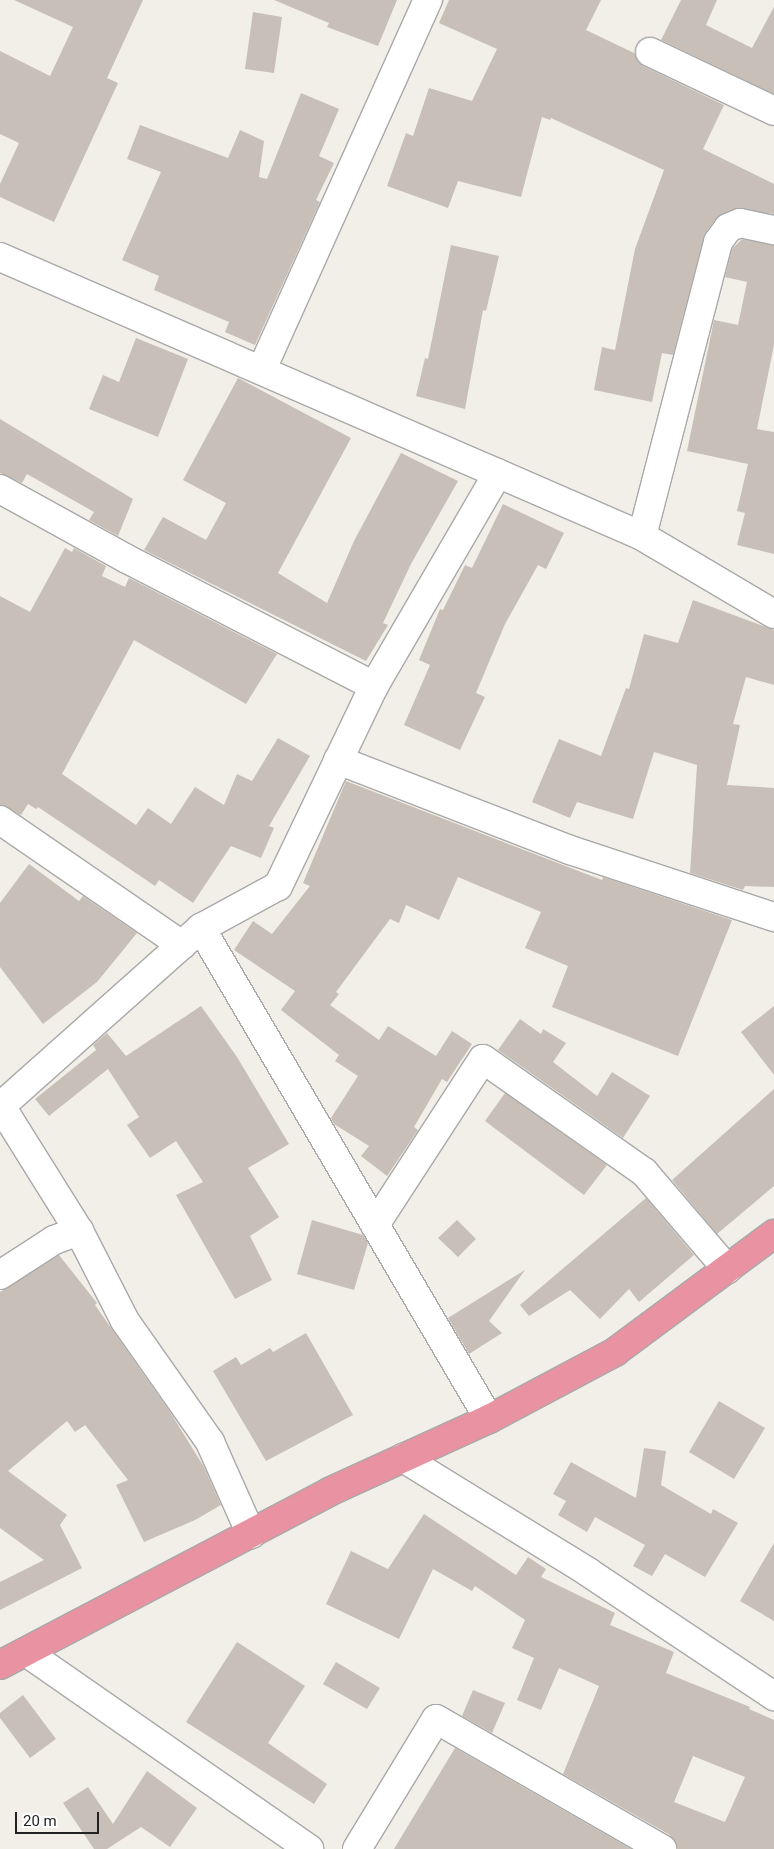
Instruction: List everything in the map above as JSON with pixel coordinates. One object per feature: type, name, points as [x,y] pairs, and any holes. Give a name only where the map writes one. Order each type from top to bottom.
[{"type":"highway","points":[[0,1665],[331,1491],[489,1419],[615,1352],[774,1234]]},
{"type":"street","points":[[262,369],[428,0]]},
{"type":"street","points":[[650,52],[774,111]]},
{"type":"street","points":[[642,536],[718,242],[728,228],[740,223],[774,230]]},
{"type":"street","points":[[0,257],[262,369],[642,536],[774,614]]},
{"type":"street","points":[[251,1534],[210,1442],[125,1321],[80,1231],[0,1105],[191,937],[278,886],[374,686],[498,473]]},
{"type":"street","points":[[0,489],[127,559],[374,686]]},
{"type":"street","points":[[338,760],[570,850],[774,917]]},
{"type":"street","points":[[0,820],[191,937],[375,1225],[489,1419]]},
{"type":"street","points":[[375,1225],[483,1059],[644,1172],[727,1269]]},
{"type":"street","points":[[0,1275],[54,1240],[80,1231]]},
{"type":"street","points":[[403,1458],[588,1572],[774,1696]]},
{"type":"street","points":[[26,1652],[309,1849]]},
{"type":"street","points":[[357,1849],[436,1719],[662,1849]]},
{"type":"building","points":[[14,0],[143,0],[107,78],[118,83],[54,222],[0,197],[0,184],[19,143],[0,134],[0,51],[50,76],[73,27]]},
{"type":"building","points":[[274,0],[397,0],[378,46],[327,27],[329,23]]},
{"type":"building","points":[[449,0],[601,0],[586,30],[634,53],[643,66],[724,105],[703,149],[774,184],[774,214],[734,209],[716,219],[705,233],[673,355],[662,353],[652,402],[594,390],[602,347],[615,350],[635,249],[664,170],[551,118],[550,120],[542,117],[521,197],[458,181],[448,208],[387,186],[406,133],[413,136],[429,88],[472,101],[497,49],[439,23]]},
{"type":"building","points":[[681,0],[717,0],[706,25],[752,48],[774,7],[774,94],[661,40]]},
{"type":"building","points":[[253,12],[282,17],[274,73],[245,69]]},
{"type":"building","points":[[301,93],[339,109],[319,156],[334,163],[316,200],[320,202],[255,345],[225,332],[229,322],[154,290],[159,276],[122,260],[161,172],[127,159],[140,125],[228,158],[240,130],[264,141],[259,177],[267,179]]},
{"type":"building","points":[[742,239],[774,245],[774,345],[757,429],[774,432],[774,554],[737,545],[745,513],[737,511],[748,464],[687,451],[714,320],[738,325],[747,282],[725,277],[732,249]]},
{"type":"building","points":[[451,245],[499,256],[486,311],[483,310],[465,409],[416,396],[425,358],[428,359]]},
{"type":"building","points":[[136,338],[188,359],[158,437],[89,409],[103,375],[119,382]]},
{"type":"building","points":[[238,378],[351,438],[278,573],[327,603],[354,541],[401,453],[458,481],[411,564],[383,623],[388,625],[366,661],[144,550],[163,517],[206,540],[226,503],[183,480]]},
{"type":"building","points":[[0,419],[133,499],[118,536],[89,520],[94,512],[27,474],[22,483],[0,473]]},
{"type":"building","points":[[503,504],[564,533],[546,569],[538,565],[505,624],[476,693],[485,697],[460,750],[404,725],[430,665],[419,660],[440,609],[443,610],[465,565],[472,568]]},
{"type":"building","points":[[65,548],[72,552],[74,548],[106,566],[102,576],[125,587],[129,578],[277,654],[246,704],[134,640],[62,774],[136,825],[148,808],[171,824],[195,787],[224,805],[237,774],[252,781],[278,738],[310,756],[269,826],[274,828],[261,858],[231,846],[193,903],[159,880],[155,886],[38,807],[36,809],[28,804],[21,815],[0,805],[0,596],[30,612]]},
{"type":"building","points":[[693,600],[774,630],[774,685],[746,677],[733,724],[740,725],[727,785],[774,788],[774,887],[745,886],[743,890],[690,873],[697,765],[654,752],[633,819],[577,802],[570,818],[532,802],[559,739],[601,756],[626,688],[629,689],[644,634],[678,643]]},
{"type":"building","points":[[346,781],[602,880],[603,877],[732,920],[678,1056],[552,1007],[568,966],[525,948],[541,912],[458,877],[439,920],[406,905],[399,923],[390,919],[336,992],[339,994],[330,1005],[379,1040],[388,1026],[436,1056],[452,1031],[472,1044],[447,1082],[442,1079],[414,1127],[418,1130],[387,1176],[361,1156],[369,1146],[334,1124],[331,1118],[358,1076],[335,1061],[339,1055],[281,1010],[295,991],[234,950],[253,921],[272,934],[310,886],[303,883]]},
{"type":"building","points":[[29,864],[79,901],[83,896],[137,933],[97,982],[43,1024],[0,967],[0,903]]},
{"type":"building","points":[[201,1006],[237,1057],[289,1144],[248,1168],[279,1217],[250,1236],[272,1280],[235,1299],[176,1195],[203,1182],[176,1141],[150,1158],[127,1125],[139,1117],[108,1069],[49,1116],[35,1099],[96,1050],[93,1045],[107,1033],[126,1056]]},
{"type":"building","points":[[774,1006],[774,1075],[741,1032]]},
{"type":"building","points":[[520,1019],[541,1034],[543,1029],[566,1043],[553,1062],[597,1096],[612,1072],[650,1096],[623,1138],[498,1050]]},
{"type":"building","points":[[774,1089],[774,1186],[717,1234],[672,1180]]},
{"type":"building","points":[[505,1093],[607,1165],[584,1195],[485,1121]]},
{"type":"building","points":[[646,1198],[694,1255],[639,1302],[629,1289],[600,1319],[570,1290],[529,1316],[520,1305]]},
{"type":"building","points":[[312,1220],[363,1235],[368,1243],[354,1290],[297,1274]]},
{"type":"building","points":[[457,1220],[476,1239],[458,1257],[438,1238]]},
{"type":"building","points":[[59,1255],[97,1303],[95,1305],[170,1412],[204,1467],[221,1505],[195,1520],[144,1542],[116,1485],[128,1480],[85,1425],[75,1432],[67,1421],[8,1471],[67,1515],[60,1525],[82,1568],[0,1610],[0,1582],[44,1560],[0,1528],[0,1292]]},
{"type":"building","points":[[525,1270],[489,1321],[502,1333],[469,1354],[448,1318]]},
{"type":"building","points":[[306,1333],[353,1415],[266,1461],[213,1371],[236,1357],[241,1365],[270,1348],[273,1352]]},
{"type":"building","points":[[719,1401],[765,1428],[734,1479],[689,1452]]},
{"type":"building","points":[[644,1448],[666,1451],[661,1485],[711,1514],[713,1509],[738,1523],[705,1577],[665,1554],[652,1576],[633,1566],[645,1545],[595,1517],[587,1532],[558,1515],[566,1501],[553,1494],[571,1462],[636,1498]]},
{"type":"building","points":[[424,1514],[516,1575],[528,1557],[546,1569],[541,1577],[615,1613],[610,1625],[674,1652],[666,1673],[750,1707],[749,1709],[774,1720],[774,1849],[678,1849],[670,1835],[563,1774],[599,1686],[559,1668],[541,1710],[517,1700],[534,1658],[512,1648],[525,1620],[475,1586],[472,1591],[433,1569],[399,1639],[326,1604],[351,1551],[388,1569]],"holes":[[[693,1756],[745,1777],[725,1822],[674,1802]]]},
{"type":"building","points":[[774,1543],[774,1621],[740,1601]]},
{"type":"building","points":[[237,1642],[305,1686],[268,1743],[327,1784],[314,1804],[186,1722]]},
{"type":"building","points":[[336,1662],[380,1688],[367,1709],[323,1684]]},
{"type":"building","points":[[473,1690],[505,1703],[492,1733],[462,1716]]},
{"type":"building","points":[[23,1695],[56,1739],[30,1758],[0,1718],[0,1713]]},
{"type":"building","points":[[455,1748],[631,1849],[394,1849]]},
{"type":"building","points":[[147,1771],[197,1808],[170,1847],[141,1827],[107,1849],[94,1849],[63,1803],[88,1787],[113,1824]]}]
